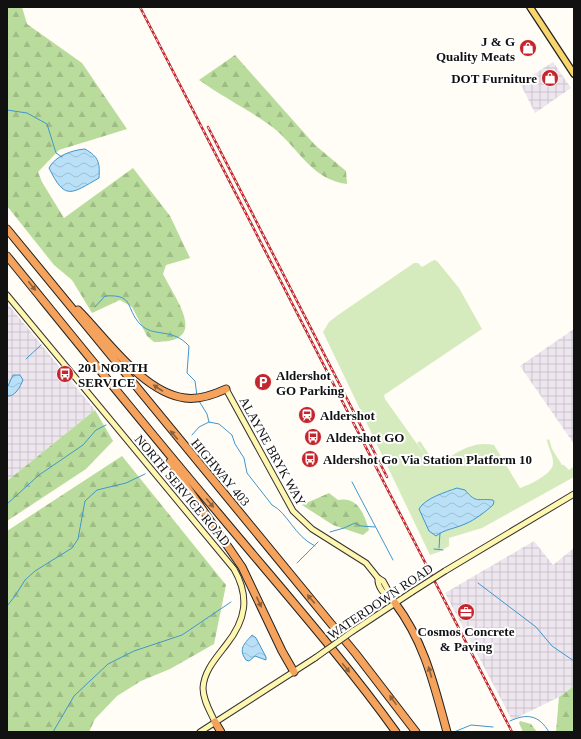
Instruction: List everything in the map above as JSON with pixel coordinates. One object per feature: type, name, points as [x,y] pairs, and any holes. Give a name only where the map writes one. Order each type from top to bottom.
[{"type":"highway","name":"HIGHWAY 403","points":[[7,229],[352,648],[416,732]]},
{"type":"highway","points":[[7,256],[380,709],[396,732]]},
{"type":"highway","points":[[54,286],[148,381],[169,394],[183,398],[198,398],[226,389]]},
{"type":"highway","points":[[149,430],[242,567],[282,651],[294,672]]},
{"type":"highway","points":[[395,603],[411,627],[424,651],[447,732]]},
{"type":"highway","points":[[215,722],[221,732]]},
{"type":"main road","points":[[530,7],[574,74]]},
{"type":"street","name":"NORTH SERVICE ROAD","points":[[7,295],[228,561],[240,579],[244,594],[244,607],[241,619],[227,644],[210,666],[204,683],[205,699],[215,722]]},
{"type":"street","name":"ALAYNE BRYK WAY","points":[[226,389],[288,504],[296,516],[312,529],[362,559],[378,578],[383,581],[395,603]]},
{"type":"street","name":"WATERDOWN ROAD","points":[[200,732],[294,672],[412,592],[574,494]]},
{"type":"shaded area","points":[[553,62],[571,88],[535,113],[520,83]]},
{"type":"shaded area","points":[[7,303],[95,410],[7,481]]},
{"type":"shaded area","points":[[574,329],[574,444],[520,366]]},
{"type":"shaded area","points":[[534,541],[553,565],[574,548],[574,686],[559,697],[512,720],[445,593]]},
{"type":"green space","points":[[7,7],[22,7],[27,24],[82,63],[127,129],[59,150],[38,172],[42,182],[64,218],[133,168],[170,216],[190,258],[166,265],[163,274],[181,308],[185,319],[185,328],[181,336],[171,341],[154,342],[147,336],[132,307],[120,300],[92,313],[72,280],[54,265],[7,206]]},
{"type":"green space","points":[[235,55],[315,145],[346,171],[347,184],[325,177],[307,163],[276,130],[199,80]]},
{"type":"green space","points":[[434,260],[437,261],[459,288],[482,329],[384,395],[385,399],[427,458],[417,443],[420,441],[436,465],[434,467],[455,453],[470,447],[485,444],[494,445],[520,488],[541,478],[553,466],[553,459],[547,440],[549,439],[552,449],[562,465],[569,470],[573,467],[574,477],[482,528],[449,538],[449,546],[430,555],[323,332],[329,322],[338,315],[414,263],[418,263],[422,267]]},
{"type":"green space","points":[[95,410],[113,441],[86,469],[7,521],[7,481]]},
{"type":"green space","points":[[122,456],[226,585],[214,644],[170,669],[141,681],[117,696],[95,719],[89,732],[7,732],[7,531]]},
{"type":"green space","points":[[329,493],[338,500],[345,499],[355,504],[362,512],[369,530],[363,535],[333,525],[302,505]]},
{"type":"green space","points":[[574,686],[574,732],[556,732],[559,697]]},
{"type":"green space","points":[[520,721],[531,724],[537,732],[523,732],[519,723]]},
{"type":"water","points":[[85,149],[98,161],[99,178],[75,191],[64,190],[55,179],[49,168],[55,160],[64,154]]},
{"type":"water","points":[[13,375],[20,375],[23,380],[15,393],[7,396],[7,388]]},
{"type":"water","points":[[457,488],[465,490],[472,497],[478,500],[493,500],[493,505],[483,513],[461,526],[436,536],[429,531],[419,509],[431,499]]},
{"type":"water","points":[[252,635],[256,638],[266,657],[266,660],[255,656],[249,661],[246,660],[242,653],[243,647]]},
{"type":"waterway","points":[[7,110],[27,113],[47,124],[56,153],[62,157]]},
{"type":"waterway","points":[[95,307],[105,296],[121,297],[128,303],[135,318],[145,328],[151,331],[169,334],[183,340],[189,346],[187,373],[195,381],[197,396]]},
{"type":"waterway","points":[[26,359],[41,345]]},
{"type":"waterway","points":[[199,401],[207,414],[209,422]]},
{"type":"waterway","points":[[192,435],[199,427],[209,422],[219,424],[232,435],[235,444],[244,458],[247,473],[272,505],[283,513],[296,531],[315,546]]},
{"type":"waterway","points":[[7,504],[39,475],[83,445],[96,430],[106,425]]},
{"type":"waterway","points":[[7,606],[25,580],[35,571],[72,548],[78,539],[85,501],[97,490],[126,483],[145,474]]},
{"type":"waterway","points":[[352,482],[393,560]]},
{"type":"waterway","points":[[330,532],[355,523],[361,526],[375,527]]},
{"type":"waterway","points":[[439,548],[440,533]]},
{"type":"waterway","points":[[297,563],[318,542]]},
{"type":"waterway","points":[[434,549],[443,550]]},
{"type":"waterway","points":[[478,583],[536,627],[552,646],[574,661]]},
{"type":"waterway","points":[[53,732],[74,696],[108,664],[134,651],[182,635],[231,602]]},
{"type":"waterway","points":[[510,721],[516,718],[527,716],[532,717],[541,722],[549,732]]},
{"type":"waterway","points":[[454,732],[471,725],[493,727]]},
{"type":"railway","points":[[140,7],[512,732]]},
{"type":"railway","points":[[208,127],[387,477]]},
{"type":"place","name":"J & G Quality Meats","points":[[528,48]]},
{"type":"place","name":"DOT Furniture","points":[[550,78]]},
{"type":"place","name":"201 NORTH SERVICE","points":[[65,374]]},
{"type":"place","name":"Aldershot GO Parking","points":[[263,382]]},
{"type":"place","name":"Aldershot","points":[[307,415]]},
{"type":"place","name":"Aldershot GO","points":[[313,437]]},
{"type":"place","name":"Aldershot Go Via Station Platform 10","points":[[310,459]]},
{"type":"place","name":"Cosmos Concrete & Paving","points":[[466,612]]}]
